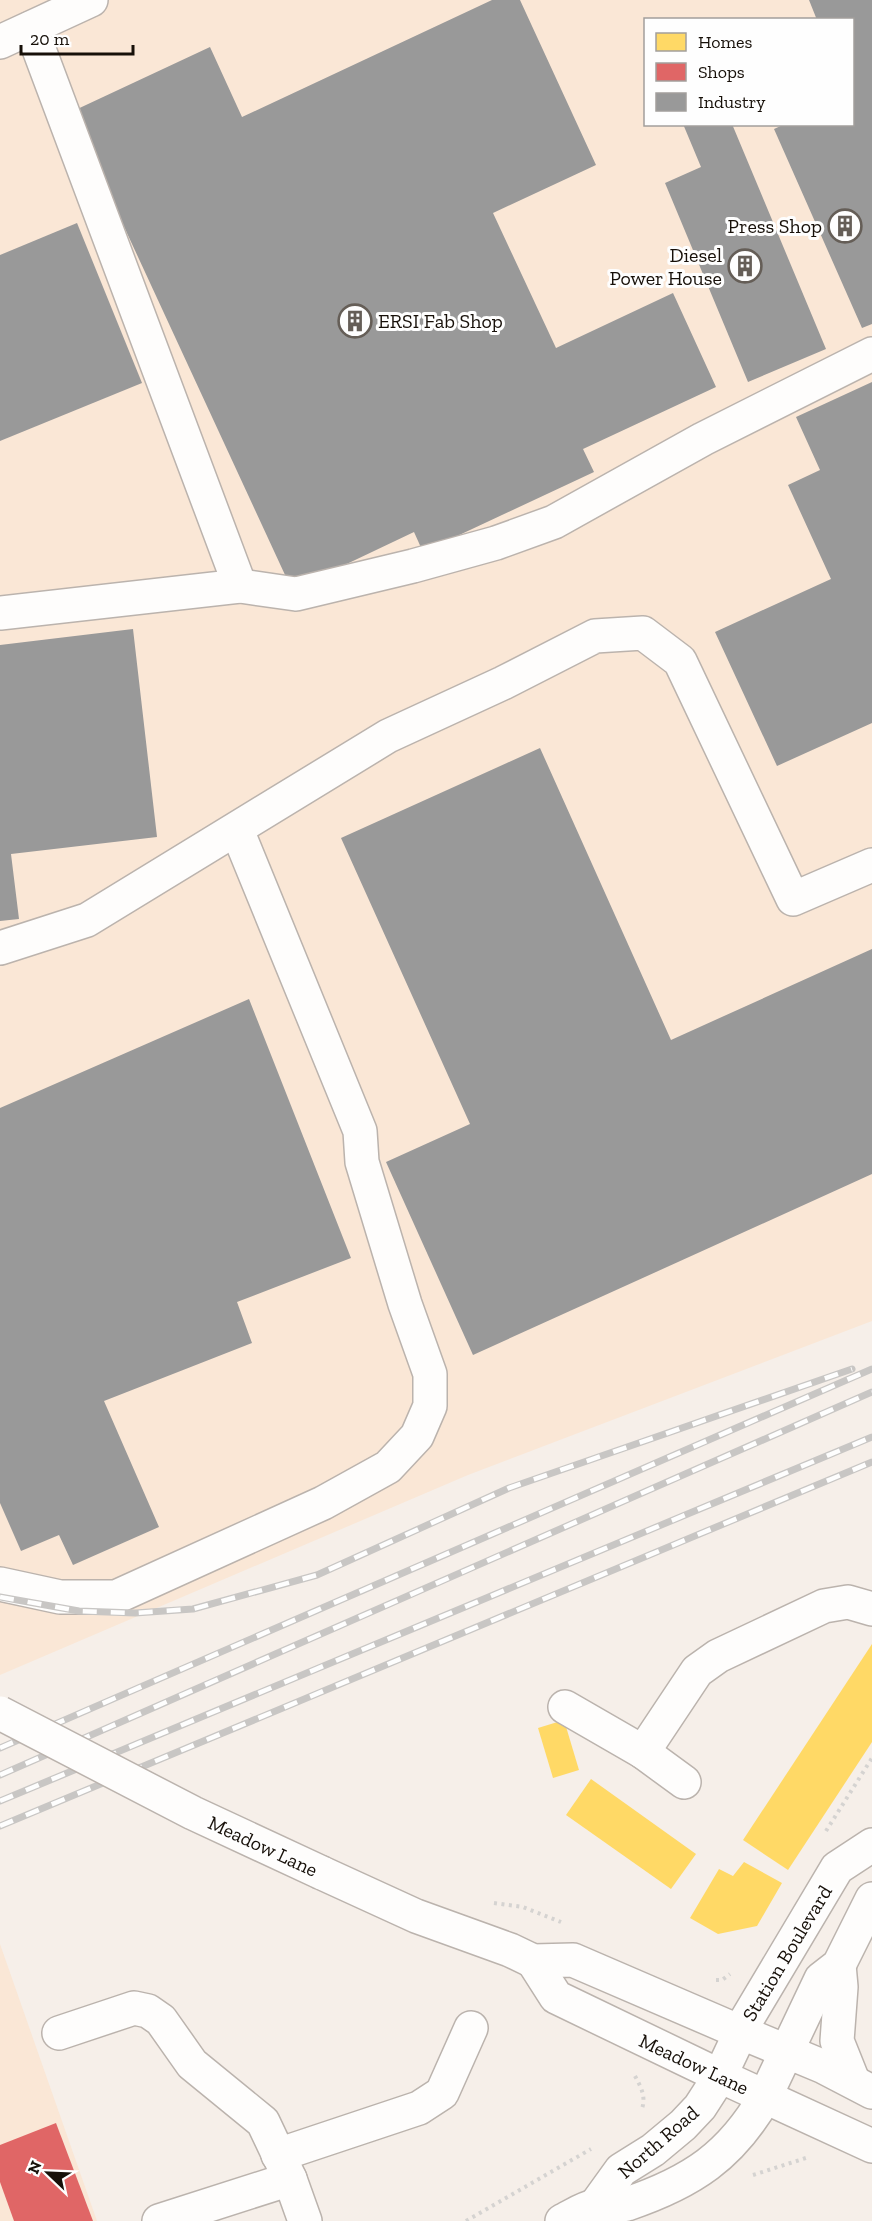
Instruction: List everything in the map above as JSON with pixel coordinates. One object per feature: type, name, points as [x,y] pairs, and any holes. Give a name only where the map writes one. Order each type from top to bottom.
[{"type":"street","points":[[0,42],[91,0]]},
{"type":"street","points":[[31,28],[240,586]]},
{"type":"street","points":[[0,613],[240,586],[296,594],[496,543],[554,522],[703,439],[872,354]]},
{"type":"street","points":[[0,948],[87,920],[388,736],[503,683],[595,636],[642,633],[680,661],[722,754],[793,899],[872,865]]},
{"type":"street","points":[[0,1584],[60,1597],[116,1597],[323,1503],[388,1467],[417,1436],[430,1407],[430,1374],[405,1304],[365,1173],[360,1131],[237,830]]},
{"type":"street","points":[[643,1752],[697,1671],[718,1656],[824,1606],[848,1602],[872,1609]]},
{"type":"street","points":[[565,1707],[643,1752],[684,1782]]},
{"type":"street","name":"Meadow Lane","points":[[0,1713],[168,1801],[416,1916],[510,1950],[533,1961],[573,1960],[862,2086]]},
{"type":"street","name":"Station Boulevard","points":[[720,2076],[740,2032],[837,1868],[872,1845]]},
{"type":"street","points":[[765,2097],[821,1979],[839,1965],[872,1899]]},
{"type":"street","name":"Meadow Lane","points":[[533,1961],[556,1997],[872,2146]]},
{"type":"street","points":[[839,1965],[841,1988],[837,2041],[862,2086]]},
{"type":"street","points":[[59,2033],[134,2008],[148,2011],[161,2020],[192,2064],[263,2122],[305,2221]]},
{"type":"street","points":[[159,2221],[419,2108],[442,2093],[471,2028]]},
{"type":"street","name":"North Road","points":[[595,2206],[621,2170],[653,2151],[683,2125],[700,2107],[720,2076]]},
{"type":"street","name":"North Road","points":[[562,2221],[595,2206],[624,2205],[676,2184],[710,2164],[727,2150],[748,2126],[765,2097]]},
{"type":"path","points":[[631,2069],[642,2088],[644,2105],[639,2117]]},
{"type":"path","points":[[466,2221],[599,2144]]},
{"type":"path","points":[[749,2177],[807,2157],[816,2158]]},
{"type":"shaded area","points":[[0,0],[872,0],[872,1321],[468,1475],[0,1675]]},
{"type":"shaded area","points":[[0,1944],[97,2221],[0,2221]]},
{"type":"building: Homes","points":[[872,1644],[872,1742],[788,1870],[743,1840]]},
{"type":"building: Homes","points":[[564,1720],[579,1770],[553,1778],[538,1728]]},
{"type":"building: Homes","points":[[591,1779],[696,1854],[671,1889],[566,1815]]},
{"type":"building: Homes","points":[[744,1862],[782,1883],[757,1926],[718,1934],[690,1918],[719,1869],[733,1876]]},
{"type":"building: Shops","points":[[56,2123],[93,2221],[14,2221],[0,2182],[0,2145]]},
{"type":"building: Industry","name":"ERSI Fab Shop","points":[[492,0],[520,0],[596,165],[493,213],[556,348],[673,293],[716,387],[583,449],[594,472],[423,552],[414,532],[292,590],[71,112],[210,47],[242,117]]},
{"type":"building: Industry","name":"Press Shop","points":[[809,0],[872,0],[872,324],[862,328],[774,129],[781,126],[854,126],[854,18],[816,18]]},
{"type":"building: Industry","name":"Diesel Power House","points":[[684,126],[733,126],[826,349],[748,382],[665,183],[701,167]]},
{"type":"building: Industry","points":[[77,223],[142,383],[0,441],[0,255]]},
{"type":"building: Industry","points":[[872,382],[872,723],[777,766],[715,632],[831,579],[788,485],[820,470],[796,417]]},
{"type":"building: Industry","points":[[133,629],[157,837],[11,854],[19,919],[0,921],[0,645]]},
{"type":"building: Industry","points":[[540,748],[671,1040],[872,949],[872,1174],[473,1355],[386,1162],[470,1124],[341,838]]},
{"type":"building: Industry","points":[[249,999],[351,1258],[237,1302],[252,1343],[104,1401],[159,1527],[73,1565],[59,1535],[21,1551],[0,1503],[0,1108]]},
{"type":"railway","points":[[0,1597],[79,1611],[135,1613],[193,1609],[317,1575],[509,1488],[852,1369]]},
{"type":"railway","points":[[0,1748],[872,1369]]},
{"type":"railway","points":[[0,1775],[872,1392]]},
{"type":"railway","points":[[0,1801],[872,1437]]},
{"type":"railway","points":[[0,1826],[872,1462]]},
{"type":"place","name":"Press Shop","points":[[845,226]]},
{"type":"place","name":"Diesel Power House","points":[[745,266]]},
{"type":"place","name":"ERSI Fab Shop","points":[[355,321]]}]
